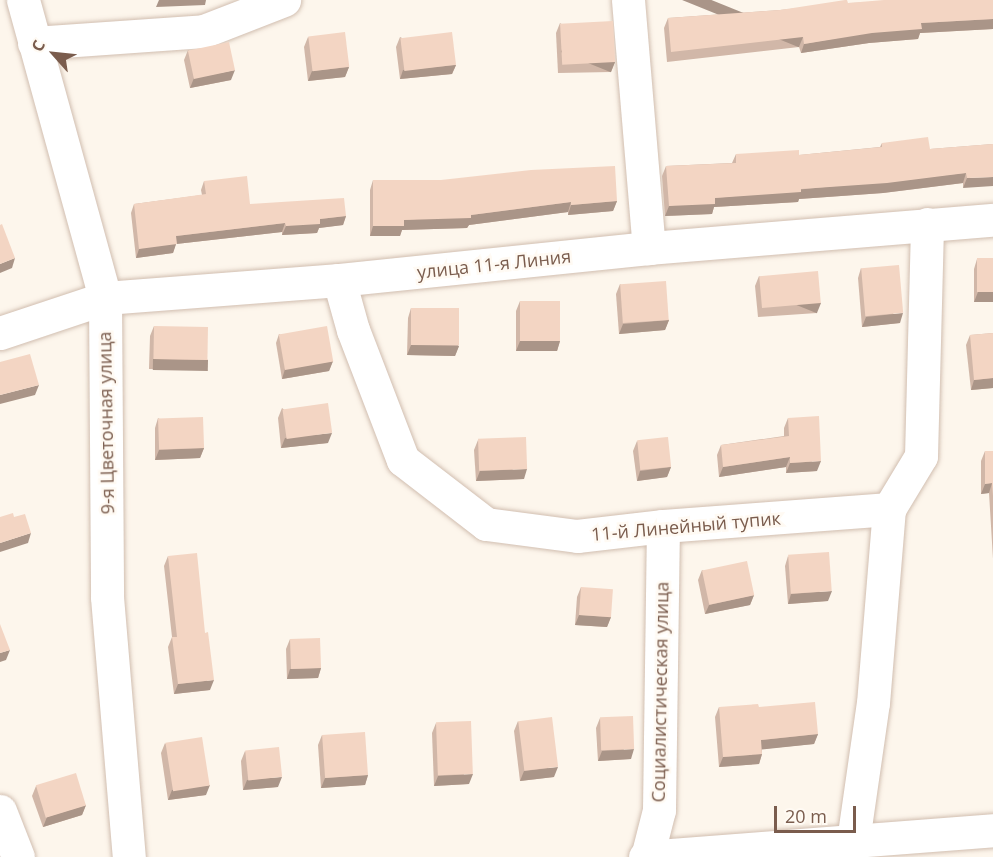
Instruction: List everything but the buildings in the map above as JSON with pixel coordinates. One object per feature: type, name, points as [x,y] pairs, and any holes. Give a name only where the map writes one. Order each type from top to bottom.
[{"type":"lane","name":"9-я Цветочная улица","points":[[23,0],[105,298],[107,597],[129,857]]},
{"type":"lane","points":[[34,43],[204,31],[284,0]]},
{"type":"lane","points":[[628,0],[649,248]]},
{"type":"lane","name":"улица 11-я Линия","points":[[0,333],[105,298],[339,280],[649,248],[993,220]]},
{"type":"lane","points":[[854,841],[873,703],[889,509],[921,456],[927,224]]},
{"type":"lane","name":"11-й Линейный тупик","points":[[339,280],[353,330],[403,460],[486,524],[577,536],[663,526],[889,509]]},
{"type":"lane","name":"Социалистическая улица","points":[[646,857],[659,810],[663,526]]},
{"type":"lane","points":[[0,811],[18,857]]},
{"type":"lane","points":[[646,857],[993,830]]}]
